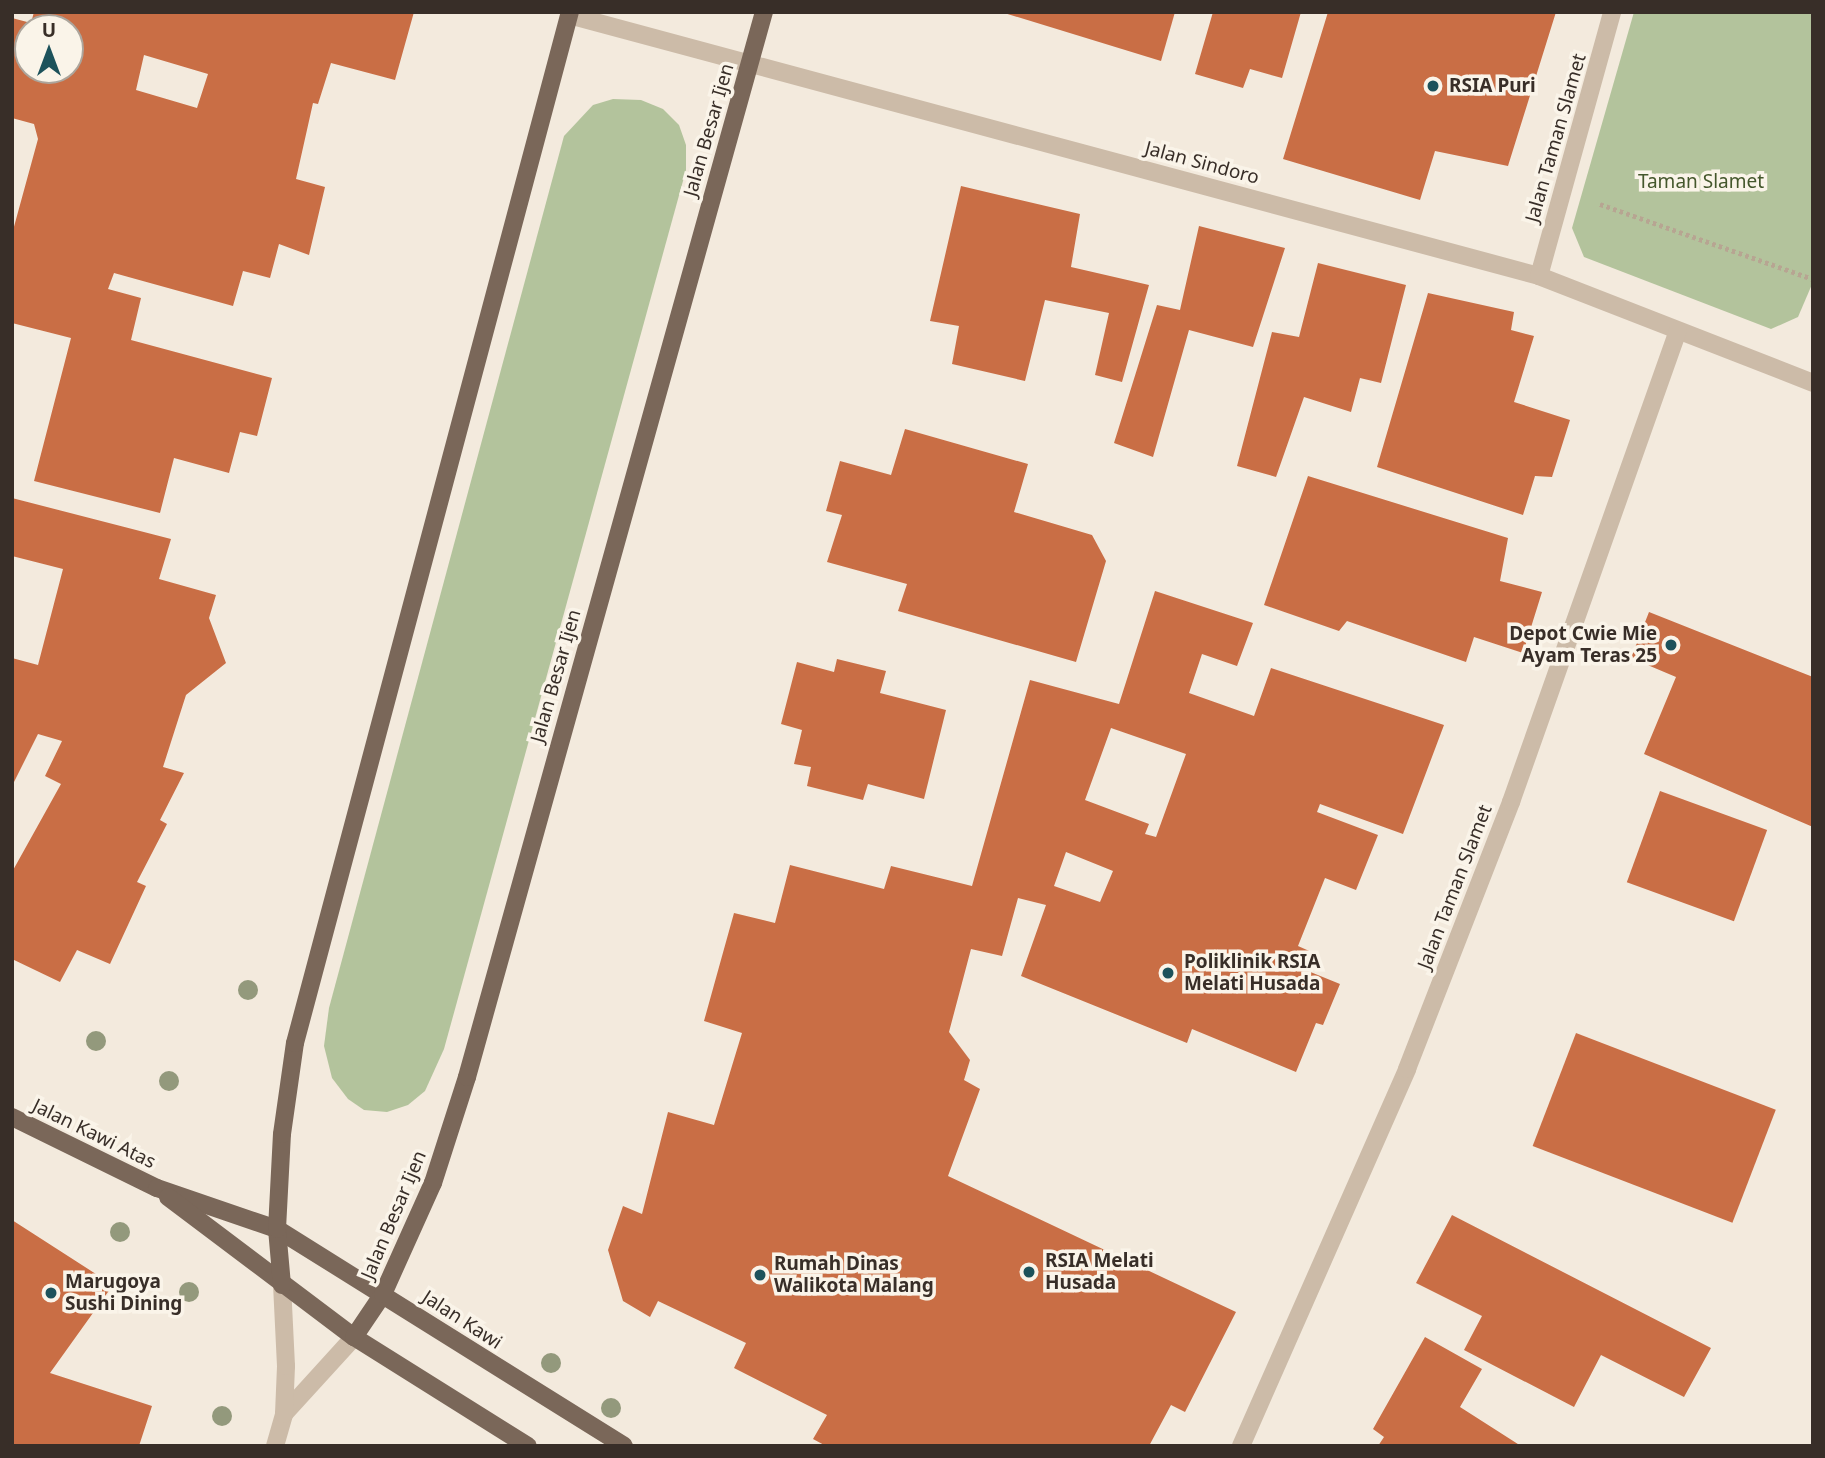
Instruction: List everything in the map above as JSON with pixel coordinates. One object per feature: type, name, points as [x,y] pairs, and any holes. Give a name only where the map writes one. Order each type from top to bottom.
[{"type":"main road","name":"Jalan Besar Ijen","points":[[354,1337],[383,1294],[433,1183],[467,1077],[764,12]]},
{"type":"main road","points":[[528,1446],[354,1337],[282,1284],[277,1229],[282,1134],[295,1042],[570,13]]},
{"type":"main road","name":"Jalan Kawi Atas","points":[[12,1117],[157,1188],[277,1229]]},
{"type":"main road","name":"Jalan Kawi Atas","points":[[157,1188],[282,1284]]},
{"type":"main road","name":"Jalan Kawi","points":[[277,1229],[624,1446]]},
{"type":"street","name":"Jalan Taman Slamet","points":[[1539,276],[1612,12]]},
{"type":"street","name":"Jalan Sindoro","points":[[570,13],[1539,276],[1678,331],[1811,377]]},
{"type":"street","name":"Jalan Taman Slamet","points":[[1241,1446],[1417,1044],[1511,802],[1678,331]]},
{"type":"street","points":[[275,1446],[284,1414],[286,1366],[282,1284]]},
{"type":"street","points":[[284,1414],[354,1337]]},
{"type":"path","points":[[1563,191],[1813,279]]},
{"type":"green space","name":"Taman Slamet","points":[[1634,12],[1813,12],[1813,282],[1798,317],[1771,329],[1584,257],[1572,228]]},
{"type":"green space","points":[[613,99],[641,100],[663,109],[679,125],[686,145],[686,170],[444,1049],[425,1091],[408,1105],[387,1112],[364,1110],[348,1099],[332,1078],[324,1046],[329,1008],[564,136],[593,105]]},
{"type":"building","points":[[34,12],[414,12],[395,80],[331,63],[318,104],[313,103],[296,179],[325,187],[309,255],[279,244],[270,278],[243,271],[233,306],[114,273],[108,289],[141,298],[131,340],[272,378],[257,436],[240,432],[229,473],[174,458],[160,513],[34,481],[71,338],[12,323],[12,234],[38,139],[34,124],[12,118],[12,18],[14,84],[84,84],[84,14]],"holes":[[[144,55],[208,74],[197,108],[136,90]]]},
{"type":"building","points":[[1001,12],[1175,12],[1161,61]]},
{"type":"building","points":[[1213,12],[1301,12],[1282,78],[1250,69],[1243,88],[1195,74]]},
{"type":"building","name":"RSIA Puri","points":[[1328,12],[1556,12],[1508,166],[1435,151],[1420,200],[1283,159]]},
{"type":"building","points":[[961,186],[1080,214],[1071,267],[1149,285],[1122,382],[1095,375],[1109,313],[1045,300],[1025,381],[952,364],[959,326],[930,321]]},
{"type":"building","points":[[1199,226],[1285,248],[1253,347],[1189,330],[1153,457],[1114,443],[1157,305],[1180,310]]},
{"type":"building","points":[[1318,263],[1406,285],[1381,383],[1360,378],[1351,412],[1304,397],[1276,477],[1237,466],[1272,332],[1299,337]]},
{"type":"building","points":[[1428,293],[1514,312],[1511,330],[1534,336],[1514,402],[1570,420],[1552,477],[1535,476],[1523,515],[1377,467]]},
{"type":"building","points":[[905,429],[1028,464],[1014,512],[1092,535],[1106,561],[1076,662],[898,611],[907,584],[827,562],[842,515],[826,511],[840,461],[891,475]]},
{"type":"building","points":[[1308,476],[1508,538],[1500,581],[1542,592],[1523,653],[1474,637],[1466,662],[1347,621],[1339,631],[1264,605]]},
{"type":"building","points":[[12,498],[171,539],[159,579],[216,595],[209,618],[226,663],[186,695],[163,767],[184,773],[160,820],[167,824],[137,882],[146,886],[110,964],[77,950],[60,982],[12,959],[12,872],[61,784],[45,776],[62,741],[38,734],[12,786],[12,658],[38,665],[63,569],[12,556]]},
{"type":"building","points":[[1155,591],[1253,623],[1237,666],[1202,654],[1189,693],[1254,716],[1271,668],[1444,725],[1403,834],[1320,804],[1317,812],[1378,835],[1356,890],[1325,878],[1298,946],[1316,954],[1308,971],[1340,984],[1323,1025],[1316,1023],[1296,1072],[1192,1029],[1187,1043],[1021,976],[1046,905],[1018,898],[1002,956],[971,949],[949,1032],[970,1060],[964,1080],[980,1089],[948,1176],[1236,1312],[1185,1412],[1171,1405],[1149,1446],[826,1446],[813,1439],[827,1415],[734,1368],[746,1343],[658,1301],[650,1317],[623,1301],[608,1250],[623,1206],[642,1214],[668,1112],[714,1125],[742,1033],[704,1021],[734,913],[775,923],[790,865],[884,889],[891,866],[972,886],[1030,680],[1119,704]],"holes":[[[1111,728],[1186,754],[1156,837],[1145,834],[1149,824],[1085,800]],[[1066,852],[1113,871],[1100,902],[1054,886]]]},
{"type":"building","points":[[1649,612],[1813,677],[1813,827],[1644,754],[1676,677],[1631,658]]},
{"type":"building","points":[[837,659],[886,671],[880,693],[946,710],[924,799],[868,784],[863,800],[807,786],[811,767],[794,764],[802,730],[781,724],[797,662],[834,672]]},
{"type":"building","points":[[1660,791],[1767,830],[1734,921],[1627,882]]},
{"type":"building","points":[[1576,1033],[1776,1110],[1732,1223],[1533,1146]]},
{"type":"building","points":[[1452,1215],[1711,1348],[1684,1397],[1601,1355],[1574,1407],[1464,1350],[1482,1316],[1416,1283]]},
{"type":"building","points":[[12,1220],[113,1285],[50,1373],[152,1406],[139,1446],[12,1446]]},
{"type":"building","points":[[1425,1337],[1482,1369],[1460,1407],[1521,1446],[1378,1446],[1384,1437],[1373,1429]]},
{"type":"place","name":"RSIA Puri","points":[[1433,86]]},
{"type":"place","name":"Depot Cwie Mie Ayam Teras 25","points":[[1671,645]]},
{"type":"place","name":"Poliklinik RSIA Melati Husada","points":[[1168,973]]},
{"type":"place","name":"RSIA Melati Husada","points":[[1029,1272]]},
{"type":"place","name":"Rumah Dinas Walikota Malang","points":[[760,1275]]},
{"type":"place","name":"Marugoya Sushi Dining","points":[[51,1293]]}]
